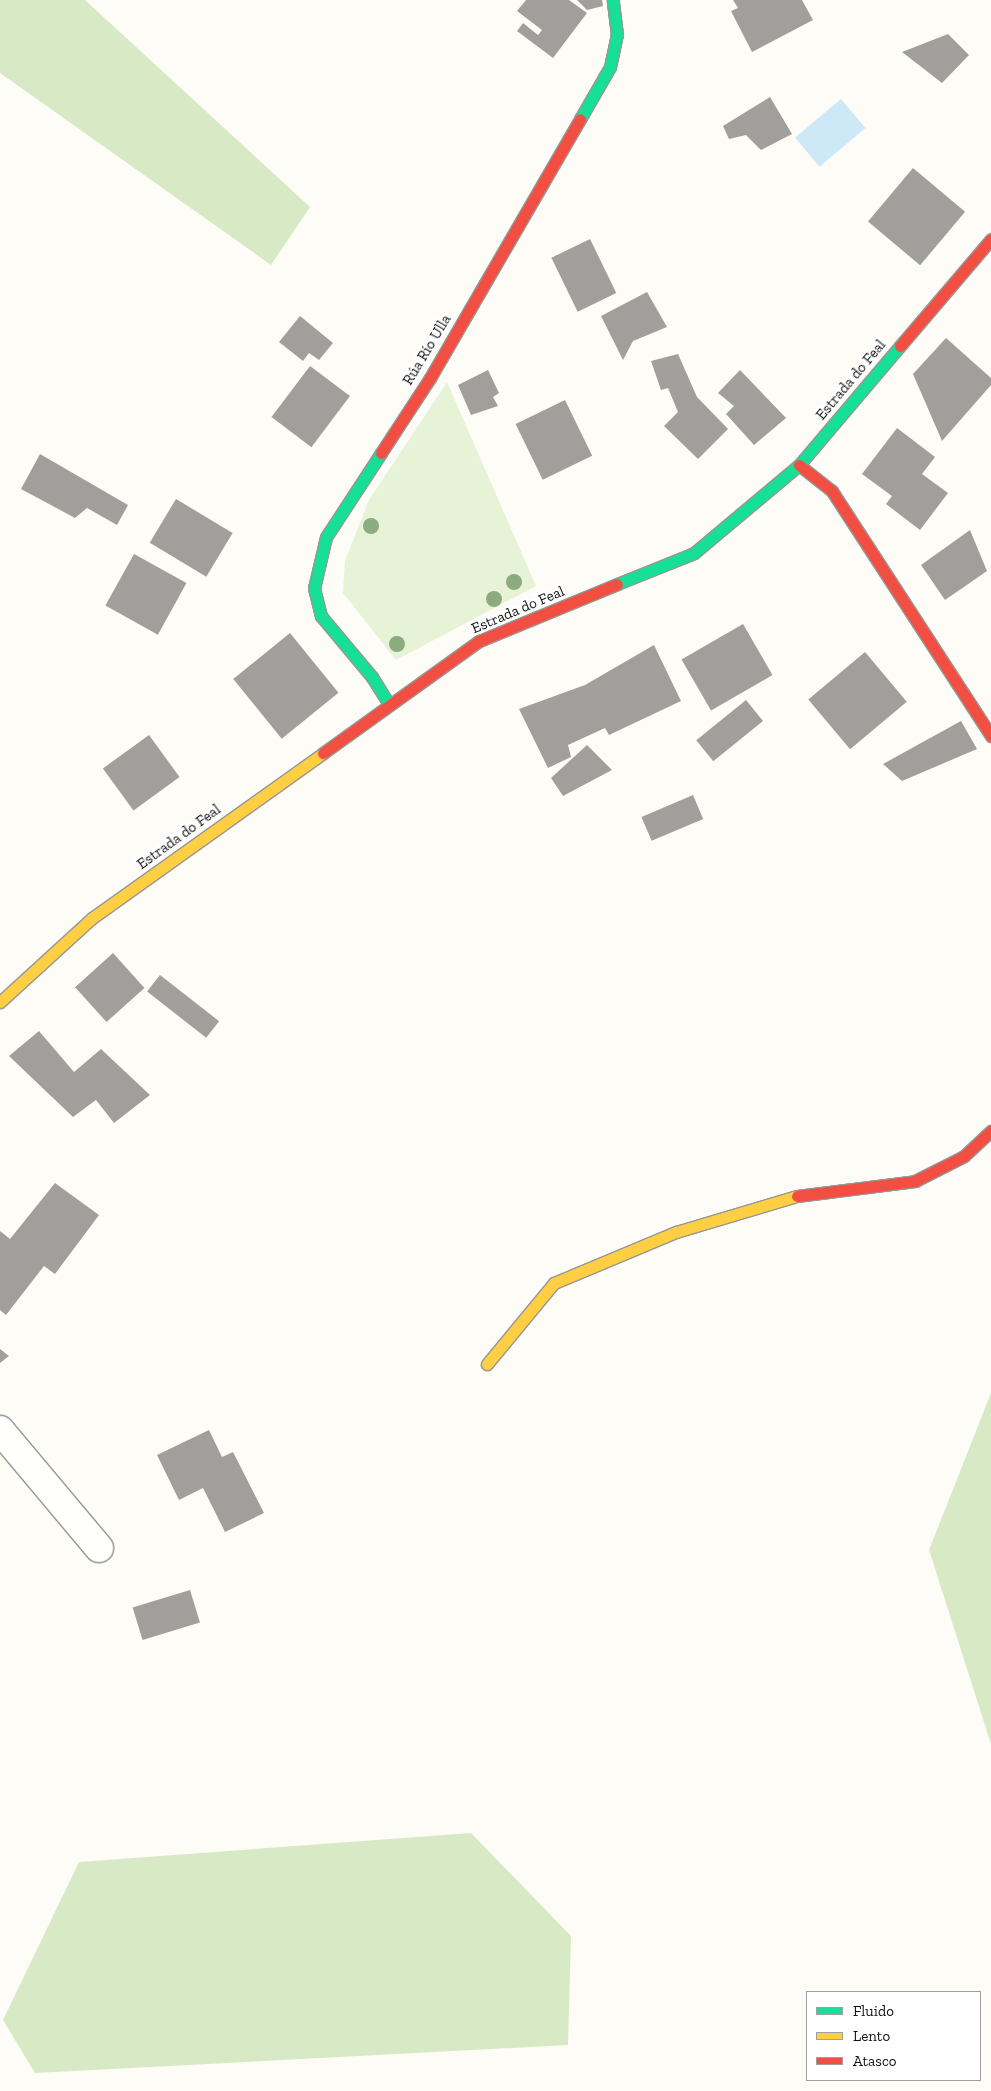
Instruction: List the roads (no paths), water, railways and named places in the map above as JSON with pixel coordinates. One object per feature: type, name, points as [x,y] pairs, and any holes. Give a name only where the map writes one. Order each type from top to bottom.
[{"type":"street","name":"Rúa Río Ulla","points":[[389,704],[372,677],[321,616],[314,588],[326,537],[430,378],[610,67],[617,36],[613,0]]},
{"type":"street","name":"Estrada do Feal","points":[[0,1002],[13,987],[92,918],[479,641],[694,553],[799,465],[991,239]]},
{"type":"street","points":[[799,465],[832,491],[991,736]]},
{"type":"street","points":[[487,1364],[554,1283],[676,1232],[801,1195],[915,1181],[964,1156],[991,1132]]},
{"type":"street","points":[[0,1430],[99,1548]]},
{"type":"water","points":[[841,99],[865,128],[819,167],[795,138]]}]
